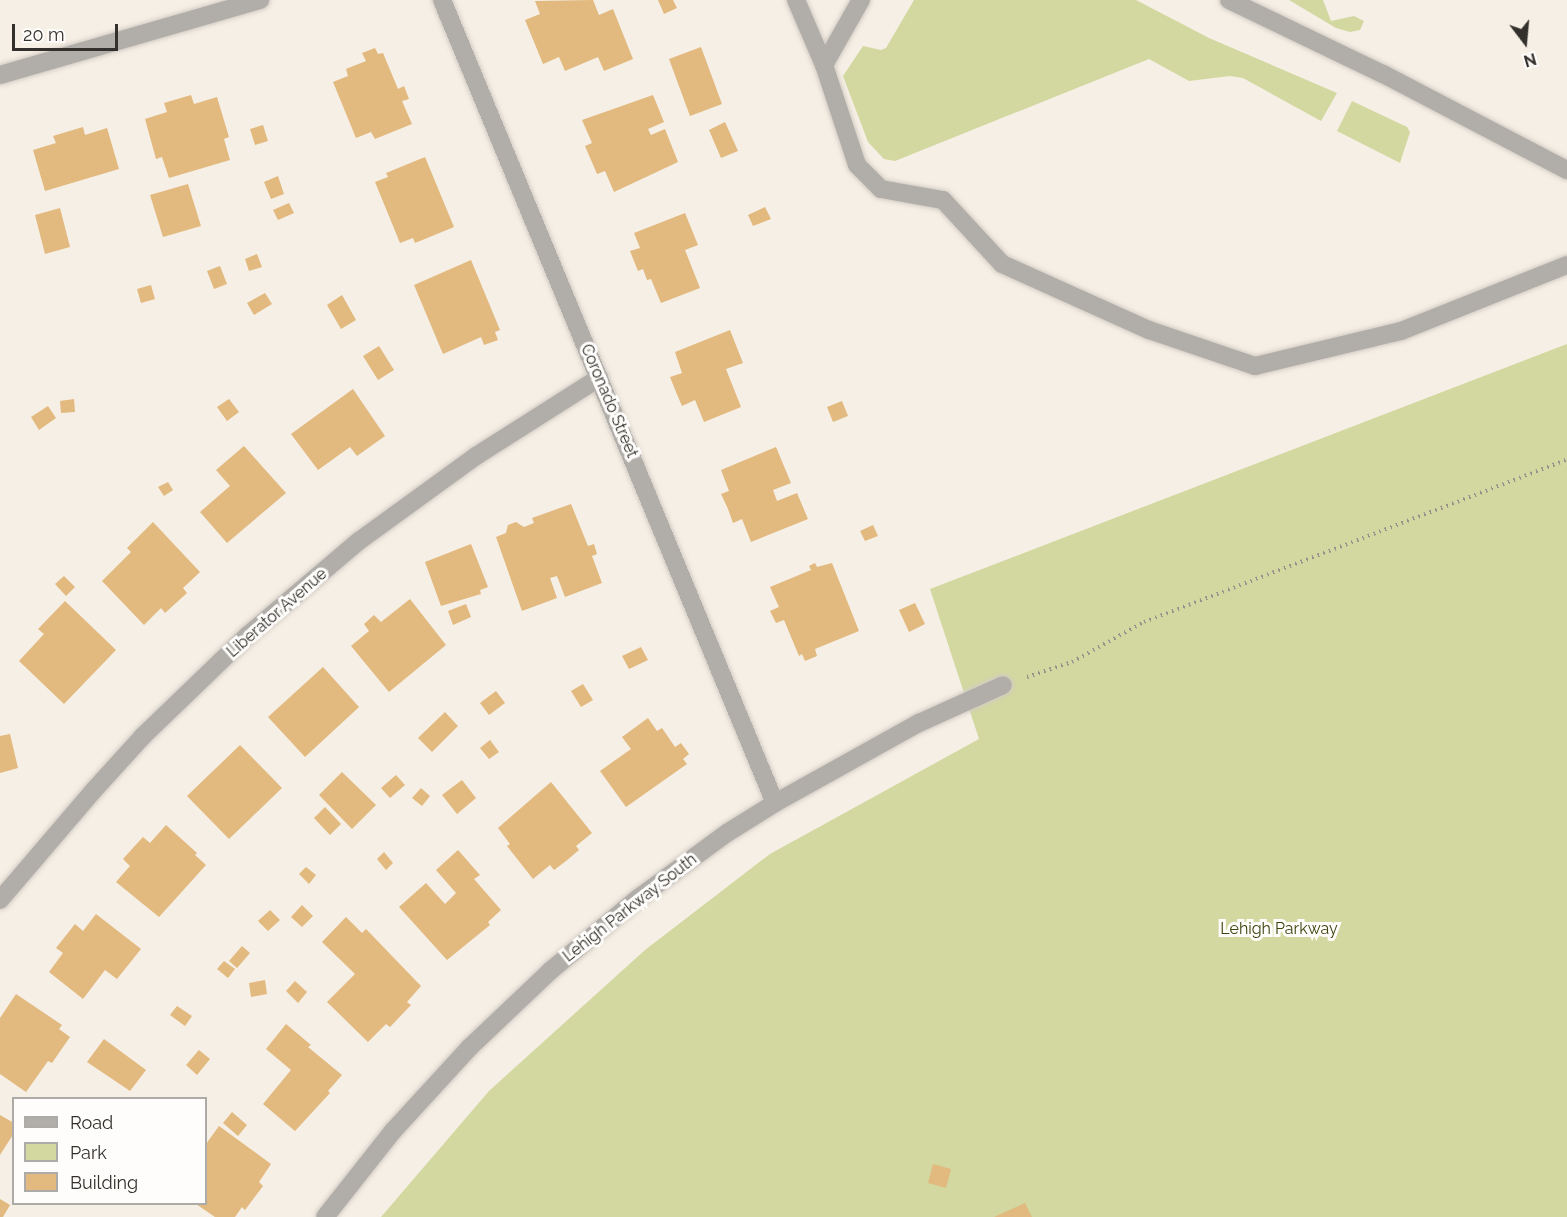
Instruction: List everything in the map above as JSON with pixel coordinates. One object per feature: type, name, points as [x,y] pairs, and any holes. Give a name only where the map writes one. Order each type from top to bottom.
[{"type":"street","points":[[0,75],[260,0]]},
{"type":"street","name":"Coronado Street","points":[[442,0],[775,803]]},
{"type":"street","points":[[796,0],[824,65],[857,165],[881,189],[943,200],[1002,264],[1149,330],[1255,366],[1401,331],[1567,265]]},
{"type":"street","points":[[824,65],[861,0]]},
{"type":"street","points":[[1229,0],[1383,74],[1567,170]]},
{"type":"street","name":"Liberator Avenue","points":[[0,900],[136,744],[248,635],[359,542],[477,456],[599,378]]},
{"type":"street","name":"Lehigh Parkway South","points":[[325,1217],[393,1131],[461,1057],[550,971],[637,899],[727,833],[775,803],[919,723],[1003,685]]},
{"type":"path","points":[[1003,685],[1072,662],[1144,622],[1567,460]]},
{"type":"green space","points":[[914,0],[1136,0],[1209,38],[1337,93],[1321,121],[1243,78],[1230,76],[1189,81],[1149,59],[895,161],[884,159],[868,142],[843,76],[863,46],[881,50],[886,48]]},
{"type":"green space","points":[[1289,0],[1323,0],[1331,21],[1354,16],[1364,21],[1360,30],[1350,32],[1336,28]]},
{"type":"green space","points":[[1352,101],[1407,127],[1410,132],[1400,163],[1337,131]]},
{"type":"green space","name":"Lehigh Parkway","points":[[1567,344],[1567,1217],[381,1217],[489,1091],[645,950],[770,854],[979,739],[930,589]]},
{"type":"building","points":[[593,0],[599,15],[613,9],[633,59],[604,71],[598,57],[565,71],[559,57],[543,64],[525,20],[540,14],[535,1]]},
{"type":"building","points":[[658,0],[673,0],[677,8],[664,14]]},
{"type":"building","points":[[701,47],[722,104],[690,116],[669,59]]},
{"type":"building","points":[[375,48],[378,54],[383,53],[398,89],[404,86],[409,99],[402,101],[412,124],[375,139],[371,132],[356,138],[333,82],[348,76],[346,69],[366,61],[362,53]]},
{"type":"building","points":[[191,95],[194,104],[217,97],[229,137],[224,139],[230,160],[169,178],[162,157],[156,159],[145,119],[167,112],[164,103]]},
{"type":"building","points":[[653,95],[664,122],[648,129],[651,135],[665,129],[678,162],[614,192],[605,171],[597,174],[585,146],[592,143],[582,120]]},
{"type":"building","points":[[725,122],[738,151],[721,158],[709,130]]},
{"type":"building","points":[[263,125],[268,141],[255,145],[250,129]]},
{"type":"building","points":[[83,127],[85,135],[107,128],[119,169],[45,191],[33,150],[56,143],[53,136]]},
{"type":"building","points":[[425,157],[454,227],[415,243],[413,238],[400,243],[375,182],[388,177],[386,173]]},
{"type":"building","points":[[278,176],[284,194],[271,199],[264,182]]},
{"type":"building","points":[[188,184],[201,226],[163,237],[150,195]]},
{"type":"building","points":[[289,203],[294,213],[278,220],[273,210]]},
{"type":"building","points":[[765,207],[771,219],[753,226],[748,215]]},
{"type":"building","points":[[60,208],[70,247],[45,254],[35,215]]},
{"type":"building","points":[[685,213],[698,245],[685,250],[700,288],[661,303],[651,279],[647,280],[643,269],[638,271],[630,251],[640,248],[634,233]]},
{"type":"building","points":[[257,254],[262,267],[249,271],[245,259]]},
{"type":"building","points":[[471,260],[500,330],[495,332],[498,340],[484,345],[481,337],[443,354],[414,285]]},
{"type":"building","points":[[220,266],[227,284],[214,289],[207,271]]},
{"type":"building","points":[[151,285],[155,299],[141,303],[137,289]]},
{"type":"building","points":[[265,293],[272,304],[254,315],[247,303]]},
{"type":"building","points":[[342,295],[356,320],[341,329],[327,305]]},
{"type":"building","points":[[730,330],[743,363],[726,369],[741,407],[704,422],[695,400],[682,406],[676,392],[670,377],[682,373],[675,352]]},
{"type":"building","points":[[379,346],[394,370],[378,380],[363,356]]},
{"type":"building","points":[[353,389],[385,436],[357,456],[350,447],[318,470],[291,434]]},
{"type":"building","points":[[74,399],[75,412],[61,413],[60,401]]},
{"type":"building","points":[[229,399],[239,412],[227,421],[217,407]]},
{"type":"building","points":[[842,401],[848,416],[833,422],[827,407]]},
{"type":"building","points":[[48,406],[56,418],[39,430],[31,417]]},
{"type":"building","points":[[244,446],[286,493],[227,543],[200,512],[230,486],[216,470]]},
{"type":"building","points":[[776,447],[791,483],[773,490],[777,501],[797,493],[808,519],[751,542],[742,519],[733,523],[721,494],[729,491],[721,470]]},
{"type":"building","points":[[168,482],[173,490],[164,496],[158,487]]},
{"type":"building","points":[[571,504],[588,546],[594,544],[597,554],[592,556],[602,583],[565,597],[557,576],[550,578],[557,598],[522,611],[496,537],[506,533],[508,525],[516,522],[524,527],[534,523],[532,518]]},
{"type":"building","points":[[153,522],[200,572],[183,588],[187,593],[165,613],[161,608],[144,625],[102,581],[131,552],[127,548]]},
{"type":"building","points":[[873,525],[878,536],[865,541],[860,531]]},
{"type":"building","points":[[471,544],[488,587],[480,590],[481,594],[441,606],[425,562]]},
{"type":"building","points":[[815,563],[817,567],[832,563],[859,631],[815,649],[817,656],[805,661],[802,654],[799,656],[784,620],[776,623],[770,611],[779,607],[770,587],[811,570],[809,566]]},
{"type":"building","points":[[64,576],[75,587],[66,596],[55,584]]},
{"type":"building","points":[[410,599],[446,645],[389,692],[351,646],[369,631],[364,624],[374,615],[381,622]]},
{"type":"building","points":[[65,601],[116,650],[64,704],[19,661],[44,634],[38,629]]},
{"type":"building","points":[[915,603],[925,624],[909,632],[899,610]]},
{"type":"building","points":[[466,604],[471,617],[453,625],[448,611]]},
{"type":"building","points":[[641,647],[648,660],[629,669],[622,656]]},
{"type":"building","points":[[323,667],[359,707],[305,757],[268,717]]},
{"type":"building","points":[[583,684],[593,700],[581,707],[571,691]]},
{"type":"building","points":[[496,691],[505,703],[489,715],[480,703]]},
{"type":"building","points":[[445,712],[458,726],[432,752],[418,738]]},
{"type":"building","points":[[648,718],[657,731],[662,728],[675,747],[681,743],[689,754],[683,759],[687,764],[626,807],[600,771],[631,749],[622,737]]},
{"type":"building","points":[[10,734],[18,768],[0,773],[0,736]]},
{"type":"building","points":[[490,740],[499,752],[489,759],[480,748]]},
{"type":"building","points":[[240,745],[282,788],[229,839],[187,796]]},
{"type":"building","points":[[342,772],[376,805],[352,829],[319,795]]},
{"type":"building","points":[[396,775],[405,785],[390,798],[381,788]]},
{"type":"building","points":[[462,780],[476,798],[457,814],[442,795]]},
{"type":"building","points":[[551,782],[592,833],[576,846],[579,850],[566,861],[554,870],[550,865],[533,879],[507,846],[510,844],[498,828]]},
{"type":"building","points":[[421,788],[430,796],[422,806],[412,798]]},
{"type":"building","points":[[325,807],[341,824],[330,835],[314,818]]},
{"type":"building","points":[[166,825],[197,853],[195,855],[206,865],[159,917],[116,882],[130,866],[123,859],[143,837],[150,843]]},
{"type":"building","points":[[458,850],[480,875],[474,879],[501,910],[488,922],[490,925],[447,960],[399,907],[426,883],[445,904],[456,893],[436,870]]},
{"type":"building","points":[[384,852],[393,863],[386,870],[377,859]]},
{"type":"building","points":[[306,867],[316,875],[309,884],[299,874]]},
{"type":"building","points":[[302,905],[313,916],[302,927],[291,917]]},
{"type":"building","points":[[270,910],[280,920],[268,931],[258,921]]},
{"type":"building","points":[[96,914],[141,949],[117,979],[105,970],[83,999],[49,972],[63,953],[56,948],[75,924],[83,931]]},
{"type":"building","points":[[346,917],[362,933],[366,929],[421,986],[407,1002],[411,1005],[390,1027],[386,1024],[368,1042],[327,1002],[355,974],[322,942]]},
{"type":"building","points":[[242,946],[250,953],[237,968],[229,961]]},
{"type":"building","points":[[224,961],[235,969],[228,978],[217,969]]},
{"type":"building","points":[[265,980],[267,994],[251,997],[249,983]]},
{"type":"building","points":[[295,981],[307,992],[298,1003],[286,991]]},
{"type":"building","points":[[16,994],[62,1025],[59,1029],[70,1037],[52,1063],[48,1061],[26,1092],[0,1074],[0,1018]]},
{"type":"building","points":[[177,1006],[192,1016],[185,1026],[170,1015]]},
{"type":"building","points":[[286,1024],[311,1045],[308,1047],[342,1075],[328,1091],[330,1093],[295,1131],[263,1104],[291,1070],[266,1049]]},
{"type":"building","points":[[104,1039],[146,1070],[130,1091],[87,1062]]},
{"type":"building","points":[[199,1050],[210,1059],[197,1075],[186,1065]]},
{"type":"building","points":[[232,1112],[247,1125],[238,1136],[223,1123]]},
{"type":"building","points":[[0,1115],[12,1122],[12,1136],[0,1155]]},
{"type":"building","points":[[219,1126],[271,1164],[259,1182],[263,1186],[245,1210],[242,1207],[235,1217],[215,1217],[197,1205],[207,1205],[207,1143]]},
{"type":"building","points":[[933,1164],[951,1169],[946,1188],[928,1183]]},
{"type":"building","points":[[0,1199],[10,1205],[3,1217],[0,1217]]},
{"type":"building","points":[[1025,1203],[1032,1217],[994,1217]]}]
